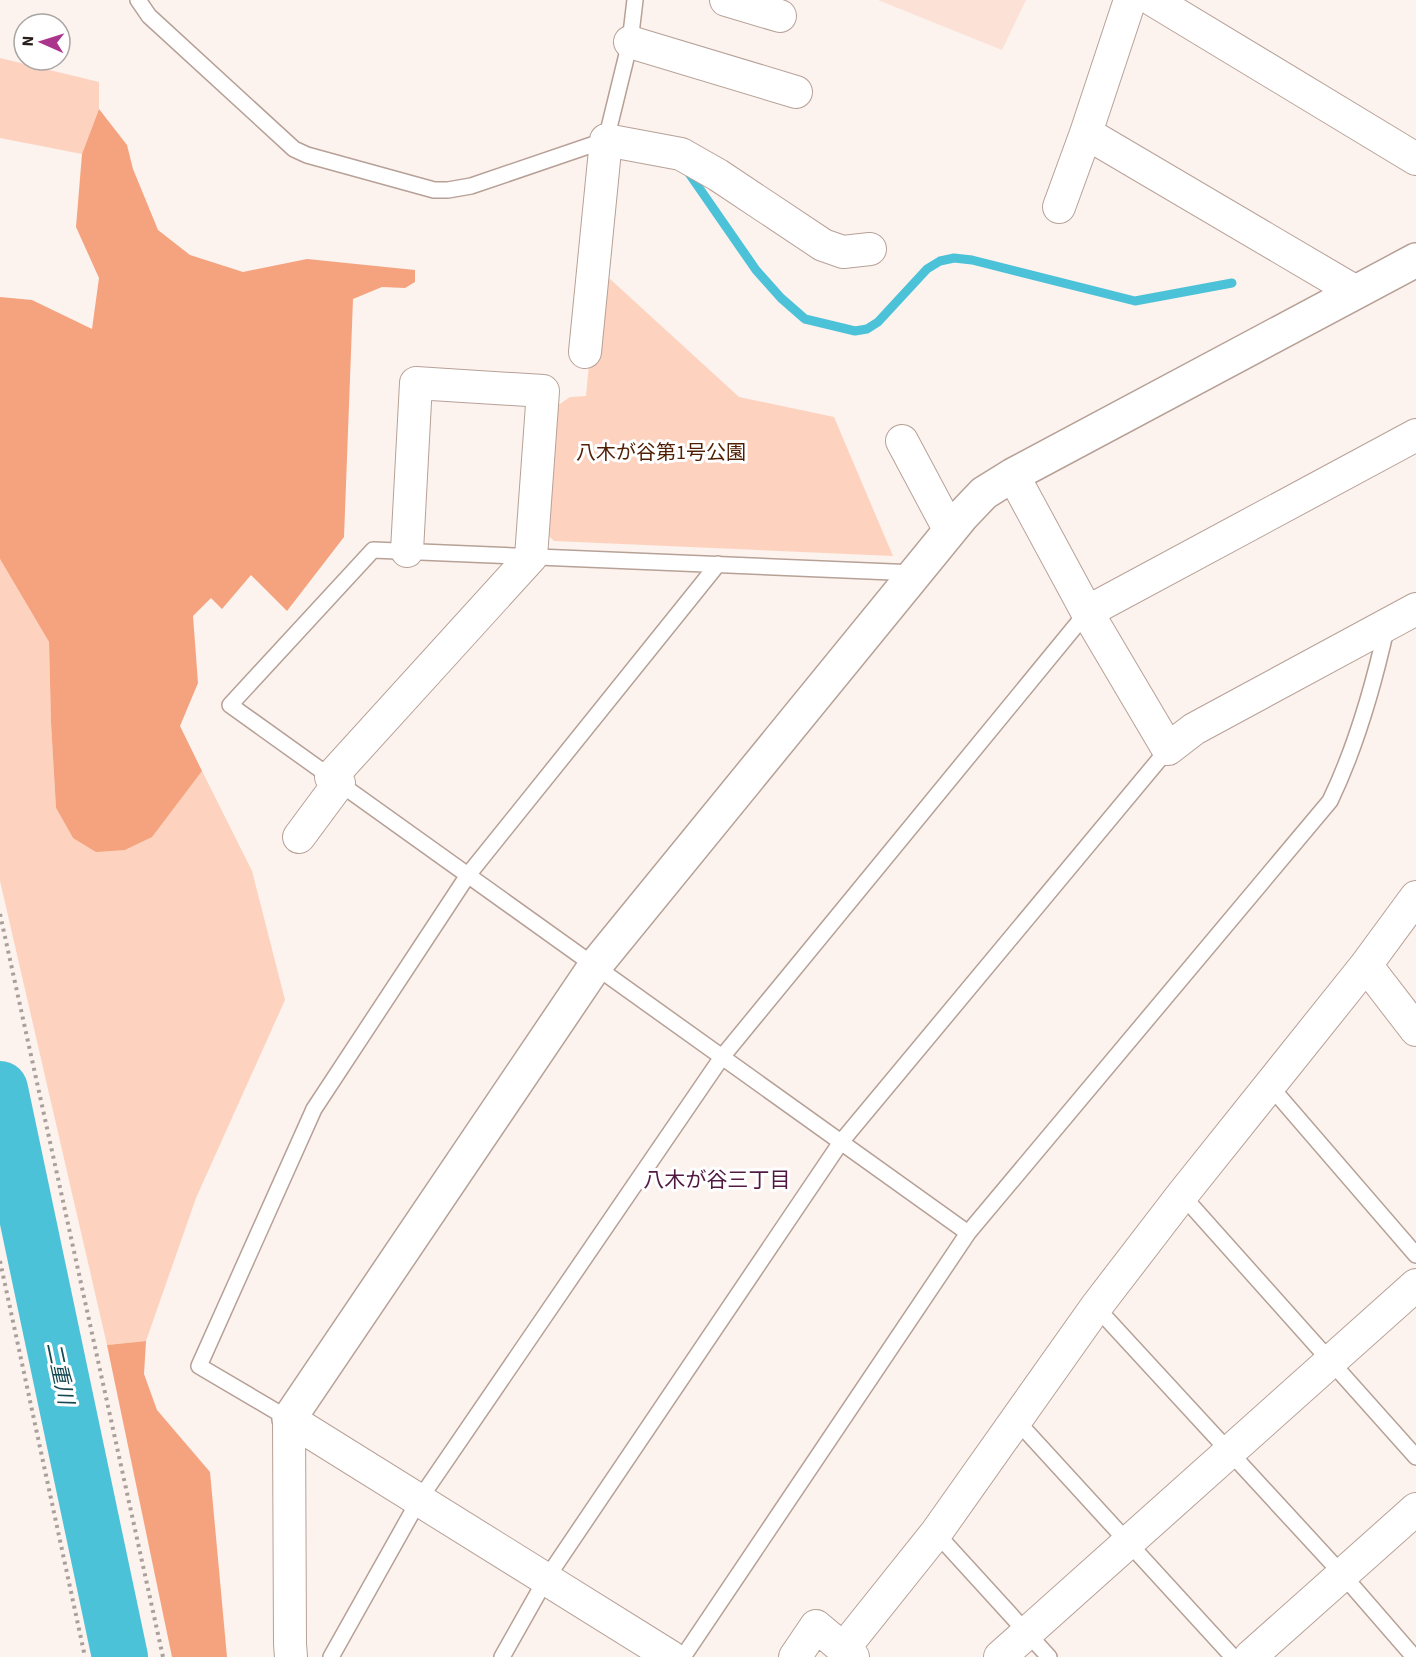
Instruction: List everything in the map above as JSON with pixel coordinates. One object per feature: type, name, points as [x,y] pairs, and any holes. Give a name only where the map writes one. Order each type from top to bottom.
[{"type":"street","points":[[726,0],[780,16]]},
{"type":"street","points":[[1059,207],[1130,0]]},
{"type":"street","points":[[1153,0],[1416,159]]},
{"type":"street","points":[[630,42],[796,92]]},
{"type":"street","points":[[1086,133],[1356,292]]},
{"type":"street","points":[[585,352],[606,140],[681,154],[718,175],[823,245],[843,252],[870,249]]},
{"type":"street","points":[[291,1657],[289,1419],[595,966],[950,531],[984,493],[1013,475],[1416,260]]},
{"type":"street","points":[[300,837],[335,780],[531,557],[543,391],[416,383],[407,551]]},
{"type":"street","points":[[1087,612],[1416,435]]},
{"type":"street","points":[[902,441],[950,531]]},
{"type":"street","points":[[1013,475],[1087,612],[1168,749],[1194,729],[1416,609]]},
{"type":"street","points":[[795,1657],[816,1626],[849,1653],[1096,1307],[1182,1195],[1366,965],[1416,897]]},
{"type":"street","points":[[1366,965],[1416,1030]]},
{"type":"street","points":[[1000,1657],[1416,1285]]},
{"type":"street","points":[[289,1419],[671,1657]]},
{"type":"street","points":[[1250,1657],[1416,1509]]},
{"type":"lane","points":[[138,0],[149,16],[294,149],[307,155],[434,190],[471,186],[606,140],[630,42],[635,0]]},
{"type":"lane","points":[[916,573],[373,550],[230,705],[968,1233]]},
{"type":"lane","points":[[289,1419],[199,1366],[314,1108],[468,875],[718,564]]},
{"type":"lane","points":[[331,1657],[419,1500],[722,1057],[1087,612]]},
{"type":"lane","points":[[683,1657],[968,1233],[1330,801],[1340,781],[1377,671],[1387,625]]},
{"type":"lane","points":[[502,1657],[546,1579],[841,1143],[1168,749]]},
{"type":"lane","points":[[1270,1086],[1416,1255]]},
{"type":"lane","points":[[1182,1195],[1416,1457]]},
{"type":"lane","points":[[1096,1307],[1342,1574],[1414,1657]]},
{"type":"lane","points":[[1016,1420],[1233,1657]]},
{"type":"lane","points":[[936,1533],[1049,1657]]},
{"type":"path","points":[[0,914],[163,1657]]},
{"type":"path","points":[[0,1261],[85,1657]]},
{"type":"shaded area","points":[[878,0],[1026,0],[1002,50]]},
{"type":"shaded area","points":[[99,109],[127,145],[133,169],[158,230],[190,255],[243,272],[307,259],[415,270],[415,282],[405,288],[382,287],[353,299],[344,537],[287,611],[251,575],[222,609],[211,598],[193,616],[198,683],[180,726],[202,771],[152,837],[125,850],[96,852],[73,838],[56,808],[49,642],[0,559],[0,297],[32,300],[92,329],[99,278],[76,227],[82,154]]},
{"type":"shaded area","points":[[146,1341],[144,1374],[157,1410],[210,1472],[227,1657],[172,1657],[107,1345]]},
{"type":"green space","points":[[0,58],[12,61],[12,72],[58,72],[99,82],[99,109],[82,154],[0,138]]},
{"type":"green space","name":"八木が谷第1号公園","points":[[598,268],[739,397],[834,417],[893,556],[554,541],[547,534],[554,408],[570,397],[586,396]]},
{"type":"green space","points":[[0,559],[49,642],[56,808],[73,838],[125,850],[151,837],[202,771],[252,871],[285,1000],[196,1198],[146,1341],[107,1345],[0,881]]},
{"type":"waterway","points":[[686,169],[756,270],[781,298],[805,319],[855,331],[867,329],[878,322],[927,269],[940,261],[954,258],[972,260],[1135,301],[1232,283]]},
{"type":"waterway","name":"二重川","points":[[0,1089],[120,1657]]},
{"type":"district","name":"八木が谷三丁目","points":[[717,1180]]}]
